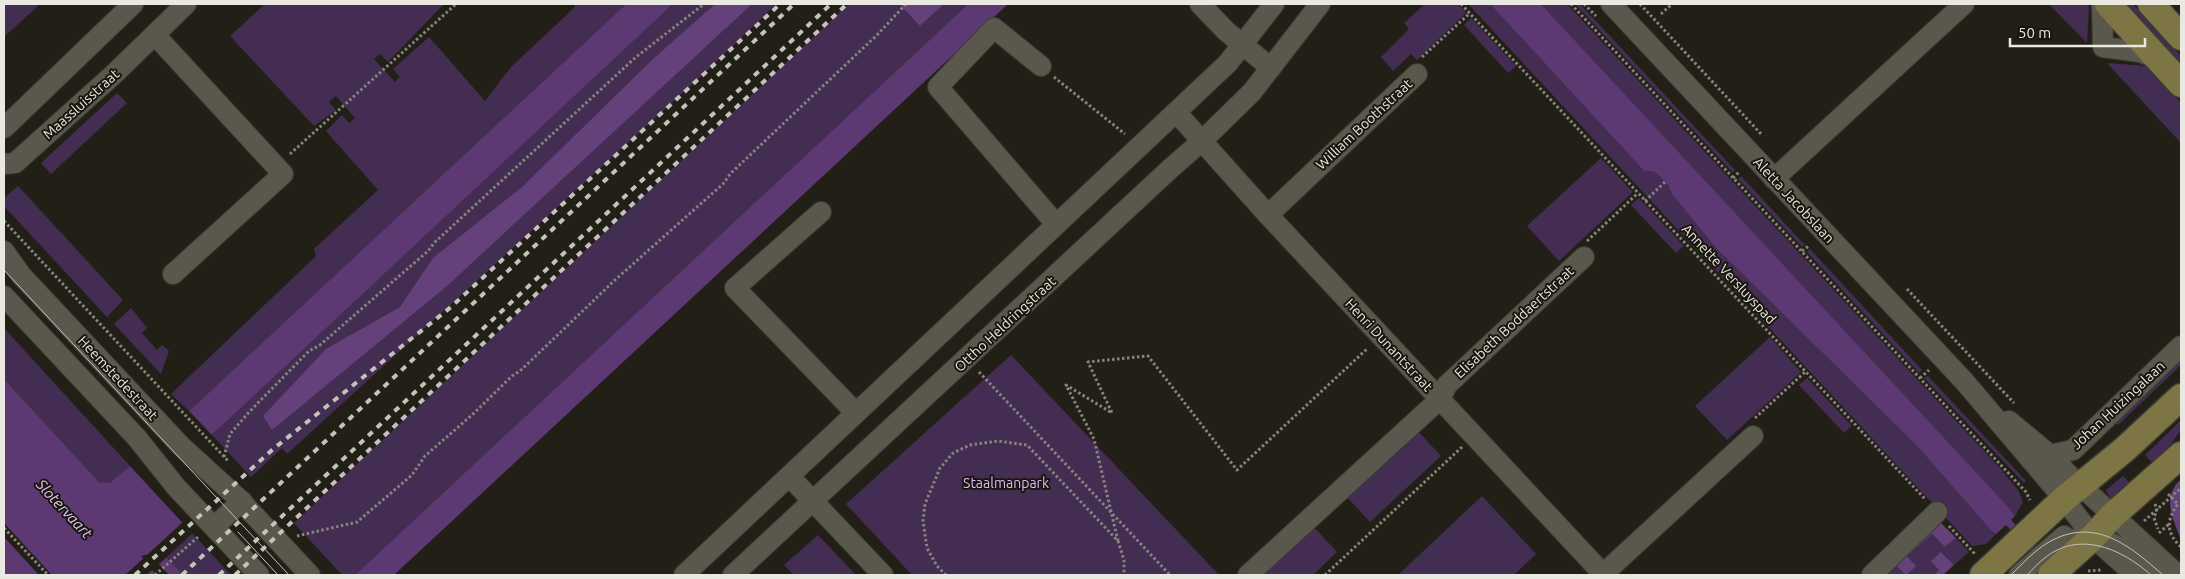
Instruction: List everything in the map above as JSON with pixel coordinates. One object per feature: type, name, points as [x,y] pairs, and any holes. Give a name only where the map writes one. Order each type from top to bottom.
[{"type":"main road","points":[[2108,4],[2161,59],[2181,84]]},
{"type":"main road","points":[[2151,4],[2181,37]]},
{"type":"main road","points":[[2043,556],[2073,498],[2181,397]]},
{"type":"main road","points":[[1980,566],[2043,556],[2104,525],[2181,455]]},
{"type":"street","points":[[4,128],[133,4]]},
{"type":"street","name":"Maassluisstraat","points":[[4,164],[15,163],[155,36],[186,4]]},
{"type":"street","points":[[1200,4],[1226,31],[1271,68]]},
{"type":"street","points":[[684,575],[1056,224],[1133,142],[1176,112],[1228,63],[1274,4]]},
{"type":"street","name":"Ottho Heldringstraat","points":[[733,575],[1171,168],[1202,142],[1252,92],[1320,4]]},
{"type":"street","name":"Aletta Jacobslaan","points":[[1611,4],[2073,498],[2104,525]]},
{"type":"street","points":[[1774,179],[1964,4]]},
{"type":"street","points":[[2102,4],[2103,47],[2140,52],[2161,59]]},
{"type":"street","points":[[1041,66],[994,28],[938,88],[1056,224]]},
{"type":"street","points":[[155,36],[280,170],[173,274]]},
{"type":"street","name":"William Boothstraat","points":[[1268,215],[1417,74]]},
{"type":"street","name":"Henri Dunantstraat","points":[[1176,112],[1268,215],[1603,575]]},
{"type":"street","points":[[821,212],[735,288],[856,413]]},
{"type":"street","name":"Heemstedestraat","points":[[4,251],[21,274],[170,434],[240,500],[310,575]]},
{"type":"street","name":"Elisabeth Boddaertstraat","points":[[1248,575],[1440,399],[1447,384],[1584,257]]},
{"type":"street","name":"Heemstedestraat","points":[[4,296],[137,438],[176,487],[259,575]]},
{"type":"street","name":"Johan Huizingalaan","points":[[2050,455],[2073,450],[2181,346]]},
{"type":"street","name":"Aletta Jacobslaan","points":[[1978,397],[2050,455],[2073,498]]},
{"type":"street","points":[[1603,575],[1753,436]]},
{"type":"street","points":[[790,477],[882,575]]},
{"type":"street","points":[[2073,498],[2104,525],[2178,575]]},
{"type":"street","points":[[213,525],[240,500]]},
{"type":"street","points":[[1872,575],[1937,512]]},
{"type":"street","points":[[2104,525],[2114,544],[2133,554],[2157,575]]},
{"type":"street","points":[[2104,525],[2135,575]]},
{"type":"street","points":[[2019,575],[2043,556]]},
{"type":"path","points":[[280,170],[456,4]]},
{"type":"path","points":[[224,457],[230,434],[309,351],[320,346],[428,251],[511,171],[636,57],[704,4]]},
{"type":"path","points":[[297,536],[357,522],[412,475],[426,456],[474,414],[615,280],[723,184],[732,173],[877,35],[906,4]]},
{"type":"path","name":"Annette Versluyspad","points":[[1461,4],[1937,512],[1980,566]]},
{"type":"path","points":[[1571,4],[2026,492],[2031,501]]},
{"type":"path","points":[[1640,4],[1762,135]]},
{"type":"path","points":[[1661,14],[1672,4]]},
{"type":"path","name":"William Boothstraat","points":[[1417,74],[1423,68],[1417,61],[1470,13]]},
{"type":"path","points":[[1041,66],[1133,142]]},
{"type":"path","points":[[1733,178],[1740,171]]},
{"type":"path","points":[[1645,201],[1665,182]]},
{"type":"path","name":"Elisabeth Boddaertstraat","points":[[1584,257],[1591,250],[1584,243],[1638,193]]},
{"type":"path","points":[[4,221],[236,468]]},
{"type":"path","points":[[1802,251],[1810,245]]},
{"type":"path","points":[[1903,286],[2019,408]]},
{"type":"path","points":[[1124,575],[1124,560],[1094,439],[1066,385],[1112,412],[1088,362],[1148,356],[1237,470],[1382,336]]},
{"type":"path","points":[[967,359],[1170,575]]},
{"type":"path","points":[[1753,436],[1760,430],[1752,422],[1805,372]]},
{"type":"path","points":[[1325,575],[1474,436]]},
{"type":"path","points":[[946,575],[937,566],[927,548],[923,521],[925,504],[940,468],[953,453],[970,445],[998,441],[1027,445],[1118,541]]},
{"type":"path","points":[[2170,498],[2181,488]]},
{"type":"path","points":[[2157,509],[2154,518],[2157,528],[2164,535]]},
{"type":"path","points":[[2169,524],[2171,537],[2181,547]]},
{"type":"path","points":[[4,528],[48,575]]},
{"type":"path","points":[[291,529],[303,542]]},
{"type":"path","points":[[2167,539],[2181,552]]},
{"type":"path","points":[[155,575],[176,555]]},
{"type":"green space","points":[[4,4],[40,4],[4,37]]},
{"type":"green space","points":[[265,4],[444,4],[388,62],[380,54],[374,59],[395,82],[400,77],[393,69],[429,37],[485,101],[511,67],[575,7],[573,4],[626,4],[189,411],[171,394],[316,256],[314,249],[378,190],[326,131],[342,115],[349,123],[355,118],[336,96],[329,102],[336,110],[314,126],[230,36]]},
{"type":"green space","points":[[673,4],[776,4],[709,69],[287,454],[282,448],[251,477],[212,435]]},
{"type":"green space","points":[[849,4],[899,4],[920,26],[944,4],[968,4],[355,575],[342,575],[294,523]]},
{"type":"green space","points":[[1425,4],[1458,4],[1466,13],[1417,60],[1411,54],[1393,71],[1381,57],[1409,29],[1404,23]]},
{"type":"green space","points":[[1468,4],[1490,4],[1644,171],[1655,172],[1668,185],[1672,194],[1715,247],[1919,448],[1996,534],[1986,544],[1972,546]]},
{"type":"green space","points":[[1541,4],[1567,4],[2000,468],[2018,490],[2023,502],[2015,516]]},
{"type":"green space","points":[[1575,4],[1580,4],[1735,170],[1733,173]]},
{"type":"green space","points":[[2049,4],[2087,4],[2089,7],[2087,43]]},
{"type":"green space","points":[[2123,4],[2133,4],[2181,56],[2181,65]]},
{"type":"green space","points":[[1471,18],[1516,66],[1508,73],[1464,25]]},
{"type":"green space","points":[[2107,63],[2147,66],[2181,103],[2181,143]]},
{"type":"green space","points":[[117,93],[127,103],[51,174],[41,163]]},
{"type":"green space","points":[[1601,158],[1633,192],[1559,261],[1527,226]]},
{"type":"green space","points":[[1741,176],[1805,245],[1802,247],[1738,179]]},
{"type":"green space","points":[[18,186],[123,300],[107,317],[4,206],[4,198]]},
{"type":"green space","points":[[1639,198],[1684,246],[1676,253],[1631,205]]},
{"type":"green space","points":[[1810,249],[1922,370],[1919,373],[1807,252]]},
{"type":"green space","points":[[131,308],[147,328],[142,333],[157,350],[162,345],[169,351],[161,374],[114,324]]},
{"type":"green space","points":[[4,328],[130,466],[117,478],[109,482],[100,483],[4,379]]},
{"type":"green space","points":[[1770,337],[1801,372],[1727,440],[1695,406]]},
{"type":"green space","name":"Staalmanpark","points":[[1011,355],[1219,575],[912,575],[846,504]]},
{"type":"green space","points":[[2181,356],[2181,365],[2118,425],[2114,420]]},
{"type":"green space","points":[[1928,376],[2026,481],[2024,483],[1924,378]]},
{"type":"green space","points":[[1807,378],[1852,426],[1844,433],[1799,385]]},
{"type":"green space","points":[[2181,420],[2181,430],[2155,466],[2145,455]]},
{"type":"green space","points":[[1417,430],[1441,456],[1370,522],[1346,496]]},
{"type":"green space","points":[[2123,476],[2134,487],[2111,500],[2106,490]]},
{"type":"green space","points":[[1482,496],[1536,554],[1514,575],[1398,575]]},
{"type":"green space","points":[[1313,526],[1337,552],[1313,575],[1261,575]]},
{"type":"green space","points":[[191,532],[231,575],[183,575],[165,556]]},
{"type":"green space","points":[[1932,534],[1945,547],[1956,538],[1969,552],[1954,565],[1941,552],[1939,570],[1934,575],[1887,575],[1897,566],[1916,566],[1907,556]]},
{"type":"green space","points":[[818,535],[856,575],[794,575],[784,565]]},
{"type":"shaded area","points":[[715,4],[752,4],[447,286],[272,430],[263,416],[326,349],[400,307],[433,258],[522,187],[652,60]]},
{"type":"shaded area","points":[[899,4],[944,4],[920,26]]},
{"type":"shaded area","points":[[2181,479],[2181,540],[2172,516],[2170,501],[2171,493]]},
{"type":"shaded area","points":[[1937,519],[1956,538],[1945,547],[1932,534],[1907,556],[1916,566],[1906,575],[1897,566],[1887,575],[1877,575]]},
{"type":"shaded area","points":[[1941,552],[1954,565],[1943,575],[1934,575],[1939,570],[1931,561]]},
{"type":"water","points":[[626,4],[673,4],[212,435],[189,411]]},
{"type":"water","points":[[968,4],[1008,4],[394,575],[355,575]]},
{"type":"water","points":[[1490,4],[1541,4],[2009,508],[2015,516],[2011,520],[2063,575],[2054,575],[2006,525],[1996,534],[1991,530],[1919,448],[1715,247],[1672,194],[1668,185],[1655,172],[1644,171]]},
{"type":"water","name":"Slotervaart","points":[[4,379],[100,483],[111,482],[130,466],[191,532],[165,556],[183,575],[169,575],[149,554],[141,556],[156,575],[4,575]]},
{"type":"pier","points":[[184,521],[194,532],[157,566],[146,556]]},
{"type":"pier","points":[[4,523],[52,575],[39,575],[4,537]]},
{"type":"pier","points":[[144,558],[154,569],[146,575],[125,575]]},
{"type":"tram line","points":[[4,270],[289,575]]},
{"type":"tram line","points":[[238,532],[278,575]]},
{"type":"tram line","points":[[2011,575],[2044,545],[2066,535],[2082,532],[2097,533],[2125,545],[2163,575]]},
{"type":"tram line","points":[[2027,575],[2043,559],[2059,549],[2087,544],[2115,551],[2151,575]]},
{"type":"railway","points":[[135,575],[272,450],[451,307],[780,4]]},
{"type":"railway","points":[[182,575],[794,4]]},
{"type":"railway","points":[[219,575],[831,4]]},
{"type":"railway","points":[[235,575],[847,4]]}]
